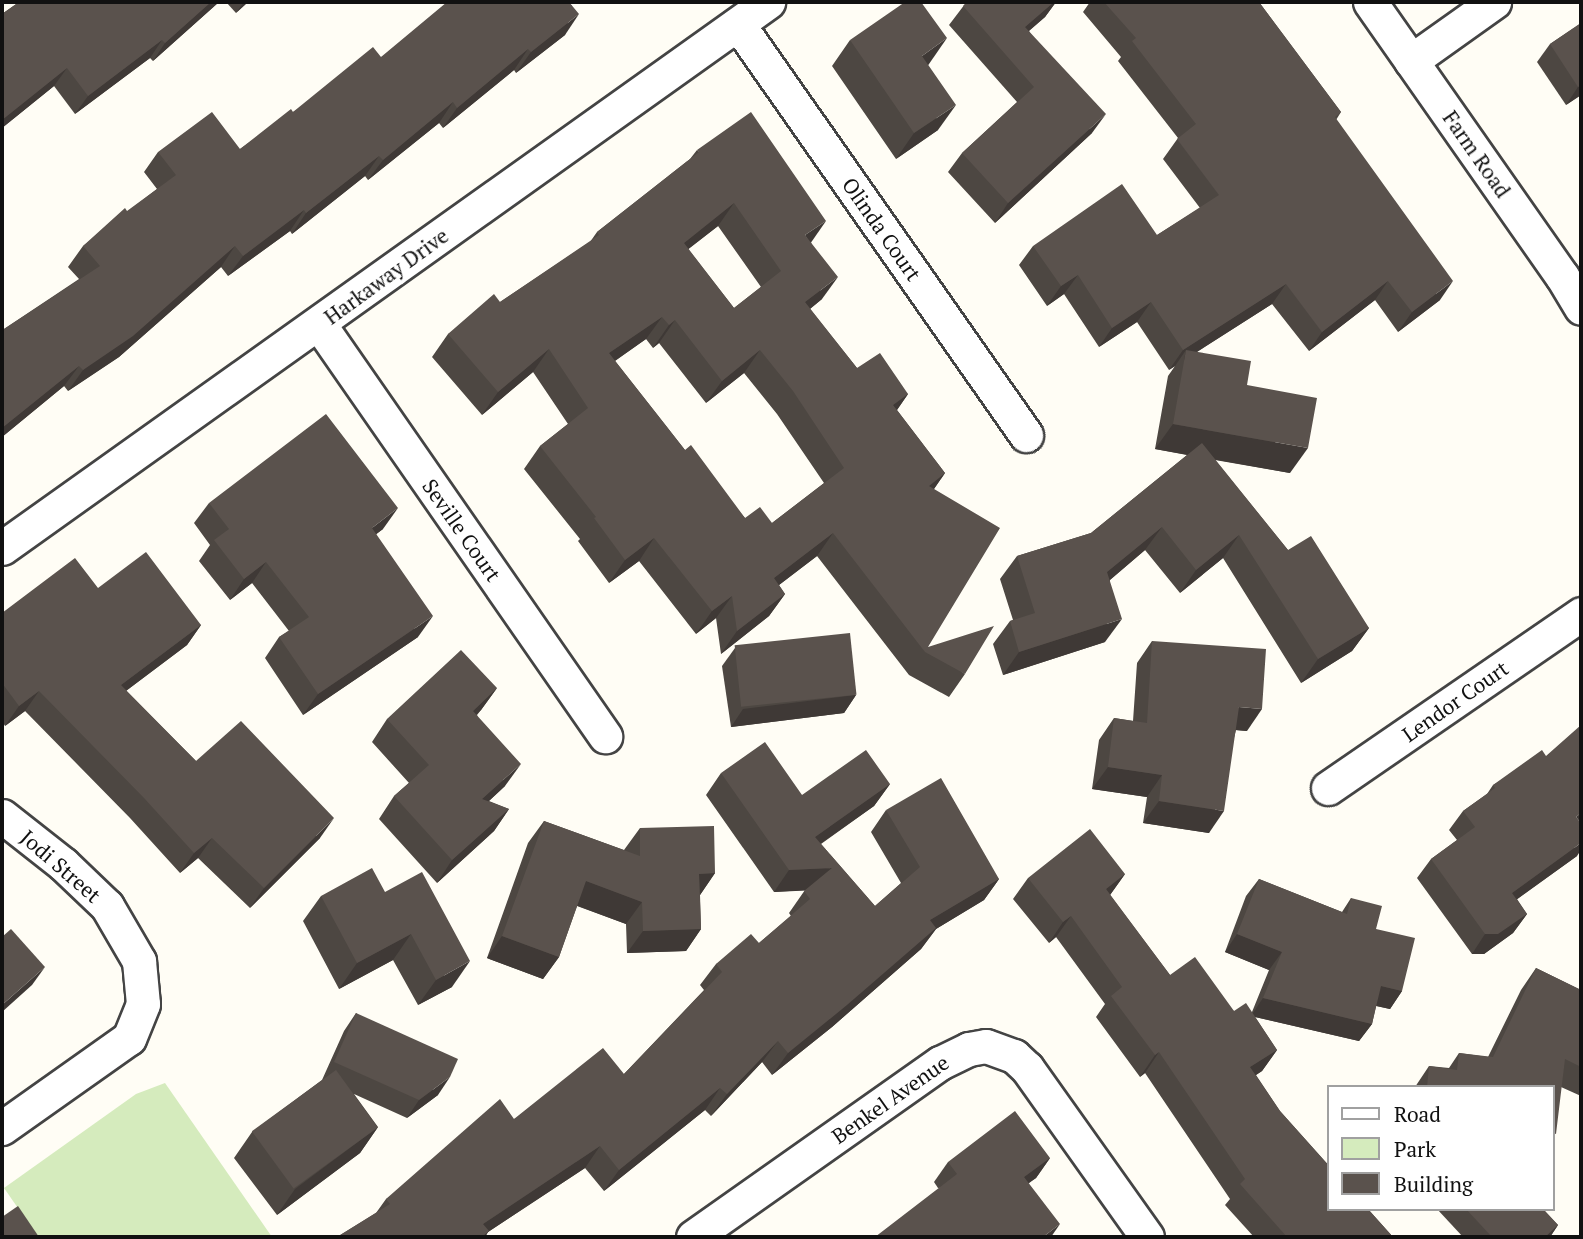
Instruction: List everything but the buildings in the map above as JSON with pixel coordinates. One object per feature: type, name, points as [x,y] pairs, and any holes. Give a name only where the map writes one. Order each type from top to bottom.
[{"type":"street","name":"Harkaway Drive","points":[[2,548],[768,2]]},
{"type":"street","name":"Farm Road","points":[[1370,2],[1562,276],[1581,309]]},
{"type":"street","points":[[1411,61],[1494,2]]},
{"type":"street","name":"Olinda Court","points":[[738,24],[1026,435]]},
{"type":"street","name":"Seville Court","points":[[319,324],[605,736]]},
{"type":"street","name":"Lendor Court","points":[[1328,788],[1581,614]]},
{"type":"street","name":"Jodi Street","points":[[2,816],[63,863],[107,906],[139,961],[143,1004],[129,1038],[2,1128]]},
{"type":"street","name":"Benkel Avenue","points":[[693,1237],[940,1063],[968,1049],[986,1046],[1014,1056],[1027,1068],[1147,1237]]},
{"type":"green space","points":[[165,1083],[272,1237],[38,1237],[4,1188],[136,1094]]}]
